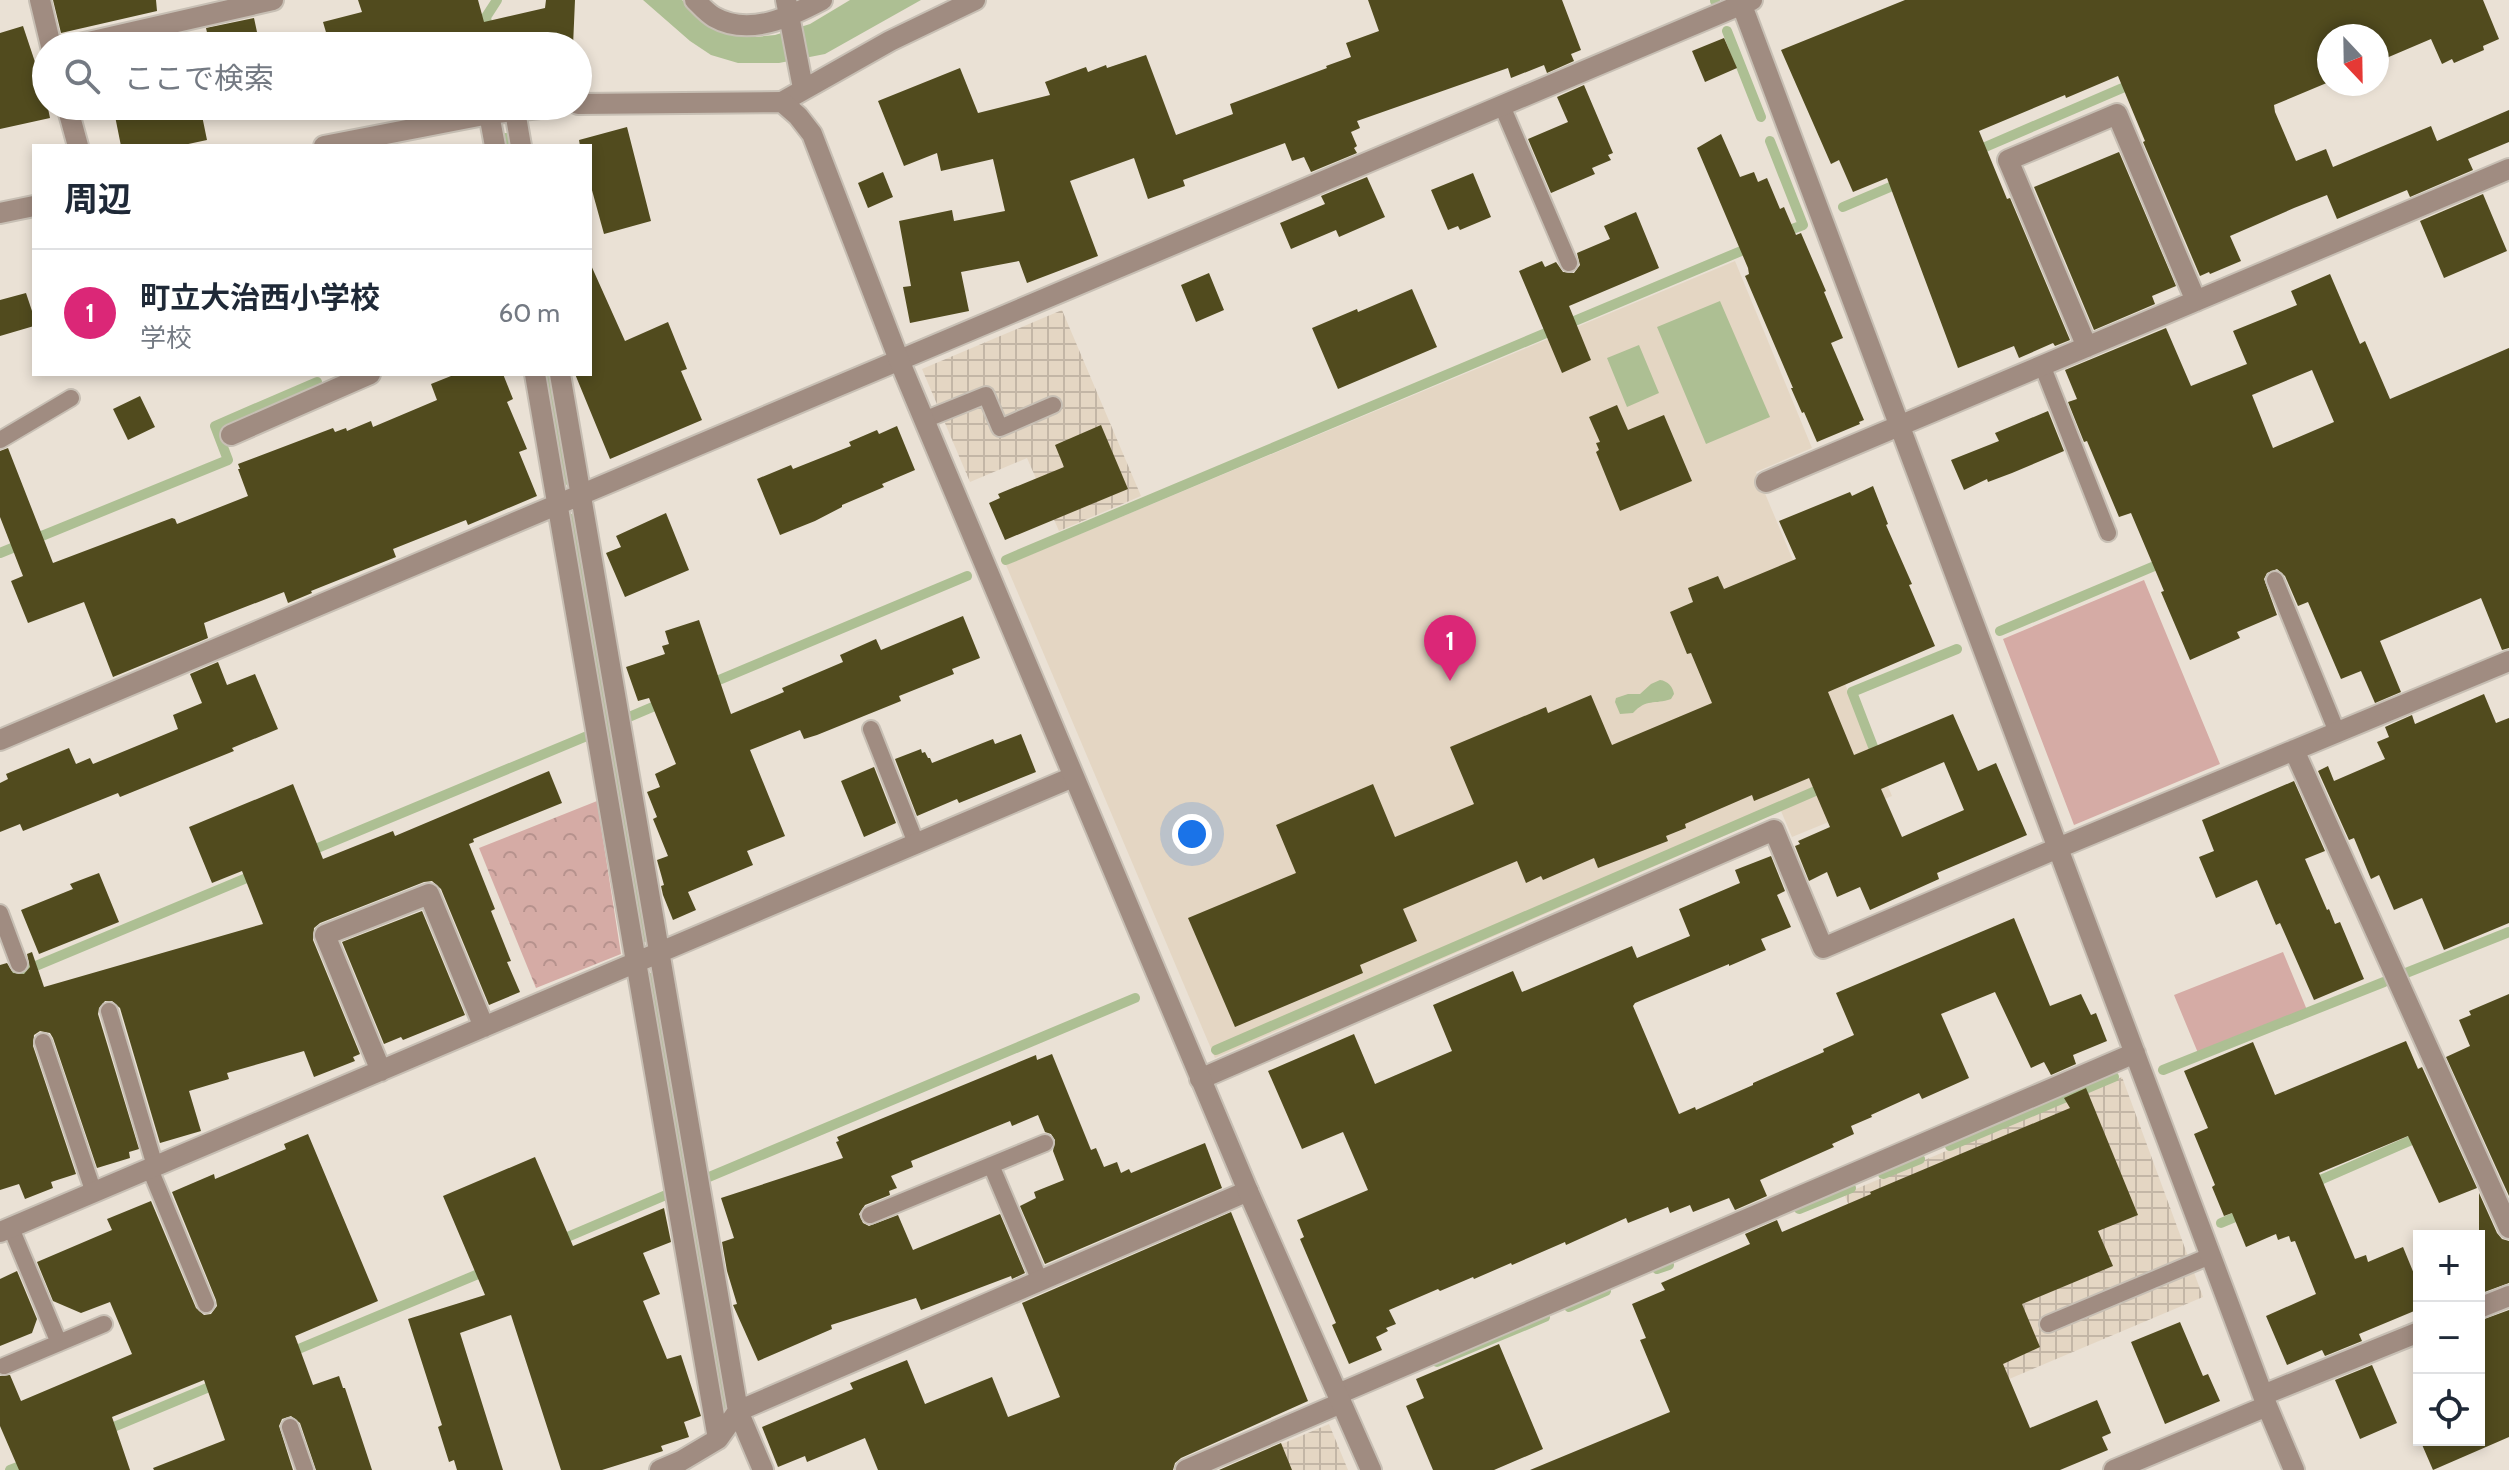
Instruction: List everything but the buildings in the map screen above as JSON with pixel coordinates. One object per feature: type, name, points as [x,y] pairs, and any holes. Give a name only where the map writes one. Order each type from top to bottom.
[{"type":"street","points":[[40,0],[48,32]]},
{"type":"street","points":[[132,32],[273,0]]},
{"type":"street","points":[[695,0],[713,16],[734,25],[762,24],[822,0]]},
{"type":"street","points":[[592,104],[782,102],[890,41],[975,0]]},
{"type":"street","points":[[0,740],[1744,2],[1899,426],[2210,1256],[2294,1470]]},
{"type":"street","points":[[789,15],[803,88]]},
{"type":"street","points":[[782,102],[812,134],[899,360],[1073,777],[1248,1191],[1371,1470]]},
{"type":"street","points":[[2087,347],[2008,160],[2117,114],[2196,301]]},
{"type":"street","points":[[71,120],[77,144]]},
{"type":"street","points":[[334,144],[458,120]]},
{"type":"street","points":[[490,120],[495,144]]},
{"type":"street","points":[[517,120],[521,144]]},
{"type":"street","points":[[1766,482],[2509,169]]},
{"type":"street","points":[[0,213],[32,206]]},
{"type":"street","points":[[231,435],[365,376]]},
{"type":"street","points":[[535,376],[718,1439]]},
{"type":"street","points":[[560,376],[738,1411],[763,1470]]},
{"type":"street","points":[[1200,1079],[1774,830],[1823,948],[2509,661]]},
{"type":"street","points":[[2294,750],[2502,1196],[2509,1228]]},
{"type":"street","points":[[5,1230],[1073,777]]},
{"type":"street","points":[[381,1071],[325,935],[429,894],[484,1027]]},
{"type":"street","points":[[1186,1470],[1340,1398],[2135,1053]]},
{"type":"street","points":[[660,1470],[682,1466],[718,1439],[738,1411],[1248,1191]]},
{"type":"street","points":[[2485,1306],[2509,1296]]},
{"type":"street","points":[[2114,1470],[2413,1335]]},
{"type":"lane","points":[[1502,106],[1569,263]]},
{"type":"lane","points":[[2042,365],[2108,533]]},
{"type":"lane","points":[[924,420],[986,395],[1000,428],[1053,405]]},
{"type":"lane","points":[[0,440],[71,398]]},
{"type":"lane","points":[[2275,580],[2337,732]]},
{"type":"lane","points":[[871,729],[916,843]]},
{"type":"lane","points":[[0,913],[19,964]]},
{"type":"lane","points":[[109,1011],[152,1168],[206,1304]]},
{"type":"lane","points":[[43,1042],[94,1193]]},
{"type":"lane","points":[[870,1215],[1045,1143]]},
{"type":"lane","points":[[991,1165],[1040,1281]]},
{"type":"lane","points":[[5,1230],[59,1343]]},
{"type":"lane","points":[[2048,1324],[2210,1256]]},
{"type":"lane","points":[[4,1366],[104,1324]]},
{"type":"lane","points":[[290,1427],[305,1470]]},
{"type":"shaded area","points":[[643,0],[682,0],[712,27],[736,35],[756,37],[775,35],[810,24],[850,0],[921,0],[825,54],[779,63],[738,63],[711,55]]},
{"type":"shaded area","points":[[1735,261],[1812,448],[1756,472],[1892,796],[1792,837],[1781,811],[1215,1058],[1006,565]]},
{"type":"shaded area","points":[[1720,301],[1770,417],[1706,444],[1657,327]]},
{"type":"shaded area","points":[[1062,310],[1141,496],[1059,531],[1027,458],[970,482],[922,369]]},
{"type":"shaded area","points":[[1639,345],[1659,393],[1627,407],[1607,358]]},
{"type":"shaded area","points":[[1660,680],[1671,687],[1674,694],[1671,699],[1647,704],[1633,713],[1620,714],[1616,698],[1640,694]]},
{"type":"shaded area","points":[[2122,1077],[2203,1297],[1884,1432],[1894,1313],[1844,1194]]},
{"type":"shaded area","points":[[1329,1424],[1348,1470],[1220,1470]]},
{"type":"green space","points":[[2144,580],[2220,764],[2074,825],[2003,639]]},
{"type":"green space","points":[[597,801],[621,954],[536,988],[479,848]]},
{"type":"green space","points":[[2283,952],[2307,1010],[2198,1053],[2174,995]]},
{"type":"waterway","points":[[489,32],[486,17],[497,0]]},
{"type":"waterway","points":[[1727,31],[1761,117]]},
{"type":"waterway","points":[[1976,151],[2134,83]]},
{"type":"waterway","points":[[506,138],[507,144]]},
{"type":"waterway","points":[[1770,141],[1803,225],[1782,233]]},
{"type":"waterway","points":[[1843,207],[1902,182]]},
{"type":"waterway","points":[[1006,560],[1753,246]]},
{"type":"waterway","points":[[547,376],[565,480]]},
{"type":"waterway","points":[[0,553],[228,460],[215,426],[317,382]]},
{"type":"waterway","points":[[572,519],[644,937]]},
{"type":"waterway","points":[[2000,631],[2164,562]]},
{"type":"waterway","points":[[707,685],[967,576]]},
{"type":"waterway","points":[[1877,757],[1852,692],[1957,649]]},
{"type":"waterway","points":[[629,717],[662,703]]},
{"type":"waterway","points":[[308,852],[587,736]]},
{"type":"waterway","points":[[1216,1050],[1827,786]]},
{"type":"waterway","points":[[0,981],[256,874]]},
{"type":"waterway","points":[[2406,973],[2509,932]]},
{"type":"waterway","points":[[651,978],[724,1408]]},
{"type":"waterway","points":[[2163,1070],[2384,982]]},
{"type":"waterway","points":[[709,1177],[1135,998]]},
{"type":"waterway","points":[[1950,1146],[2114,1077]]},
{"type":"waterway","points":[[2311,1184],[2421,1136]]},
{"type":"waterway","points":[[1883,1174],[1920,1159]]},
{"type":"waterway","points":[[1799,1209],[1851,1188]]},
{"type":"waterway","points":[[558,1241],[666,1195]]},
{"type":"waterway","points":[[2221,1223],[2245,1213]]},
{"type":"waterway","points":[[1657,1269],[1669,1265]]},
{"type":"waterway","points":[[289,1353],[488,1270]]},
{"type":"waterway","points":[[1569,1307],[1606,1291]]},
{"type":"waterway","points":[[1437,1362],[1545,1317]]},
{"type":"waterway","points":[[104,1431],[219,1383]]},
{"type":"waterway","points":[[10,1470],[31,1462]]},
{"type":"place","name":"町立大治西小学校","points":[[1450,681]]}]
